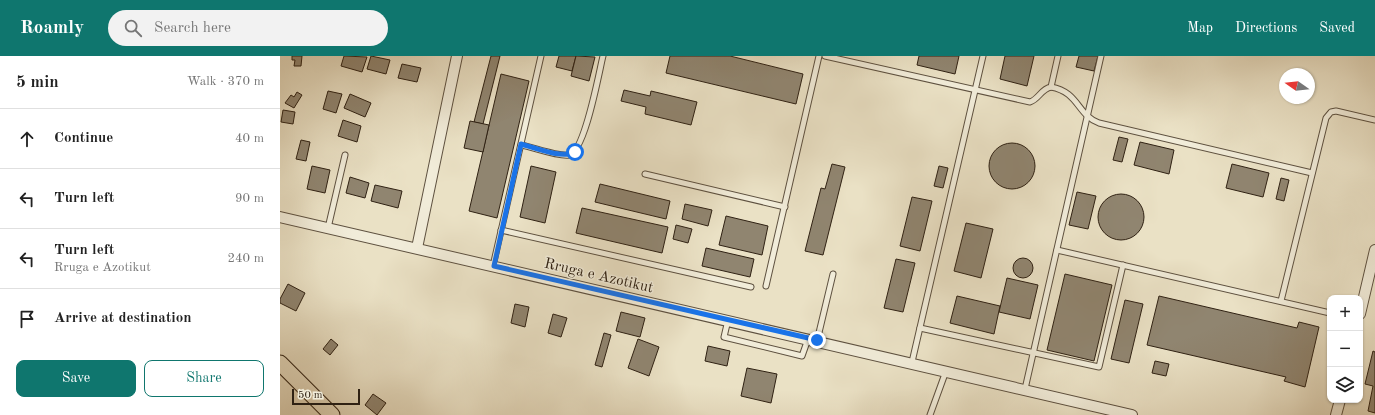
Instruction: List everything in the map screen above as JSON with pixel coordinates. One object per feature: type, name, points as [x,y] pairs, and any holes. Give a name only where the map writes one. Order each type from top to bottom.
[{"type":"main road","points":[[280,363],[332,415]]},
{"type":"street","points":[[417,248],[457,56]]},
{"type":"street","name":"Rruga e Azotikut","points":[[280,217],[912,362],[1132,415]]},
{"type":"street","points":[[1363,301],[1375,250]]},
{"type":"street","points":[[1336,415],[1339,403]]},
{"type":"lane","points":[[494,266],[541,56]]},
{"type":"lane","points":[[521,144],[561,154],[570,155],[575,152],[586,130],[603,56]]},
{"type":"lane","points":[[766,286],[819,56]]},
{"type":"lane","points":[[825,56],[1030,102],[1037,98],[1045,88],[1051,86],[1067,92],[1088,116],[1099,123],[1312,173]]},
{"type":"lane","points":[[912,362],[983,56]]},
{"type":"lane","points":[[1051,86],[1058,56]]},
{"type":"lane","points":[[1025,390],[1101,56]]},
{"type":"lane","points":[[1281,301],[1328,114],[1336,111],[1375,120]]},
{"type":"lane","points":[[328,228],[344,155]]},
{"type":"lane","points":[[645,174],[785,207]]},
{"type":"lane","points":[[501,230],[751,287]]},
{"type":"lane","points":[[1057,250],[1327,312]]},
{"type":"lane","points":[[920,328],[1099,367],[1123,265]]},
{"type":"lane","points":[[728,320],[724,337],[802,356],[813,340],[832,274]]},
{"type":"lane","points":[[930,415],[946,371]]},
{"type":"building","points":[[292,56],[302,56],[301,66],[294,66],[295,60],[292,60]]},
{"type":"building","points":[[344,56],[367,57],[362,72],[341,66]]},
{"type":"building","points":[[371,56],[390,60],[386,74],[367,69]]},
{"type":"building","points":[[491,56],[500,56],[483,124],[474,122]]},
{"type":"building","points":[[559,56],[576,56],[572,71],[556,67]]},
{"type":"building","points":[[576,56],[595,57],[589,81],[571,76]]},
{"type":"building","points":[[670,56],[730,56],[803,74],[796,104],[666,73]]},
{"type":"building","points":[[919,56],[959,56],[955,74],[917,65]]},
{"type":"building","points":[[1005,56],[1034,56],[1027,86],[1000,79]]},
{"type":"building","points":[[1079,56],[1098,56],[1094,71],[1076,67]]},
{"type":"building","points":[[402,64],[421,68],[417,82],[398,78]]},
{"type":"building","points":[[501,74],[529,81],[497,218],[469,211]]},
{"type":"building","points":[[624,90],[650,96],[651,91],[697,102],[691,125],[645,114],[646,107],[621,101]]},
{"type":"building","points":[[328,91],[342,94],[336,113],[323,109]]},
{"type":"building","points":[[297,92],[302,95],[294,108],[285,103],[291,95],[294,97]]},
{"type":"building","points":[[350,94],[371,103],[365,117],[344,108]]},
{"type":"building","points":[[283,110],[295,112],[293,124],[281,122]]},
{"type":"building","points":[[343,120],[361,126],[357,142],[338,136]]},
{"type":"building","points":[[470,121],[489,125],[483,152],[464,148]]},
{"type":"building","points":[[1119,137],[1128,139],[1122,162],[1113,160]]},
{"type":"building","points":[[301,140],[310,142],[306,161],[296,159]]},
{"type":"building","points":[[1140,142],[1174,150],[1169,174],[1134,165]]},
{"type":"building","points":[[1017,143],[1029,149],[1034,157],[1034,175],[1029,183],[1021,188],[1007,189],[995,183],[990,175],[989,161],[995,149],[1003,144]]},
{"type":"building","points":[[832,164],[845,167],[823,255],[805,251],[821,188],[825,189]]},
{"type":"building","points":[[1232,164],[1269,173],[1263,197],[1226,188]]},
{"type":"building","points":[[312,166],[330,170],[325,193],[307,189]]},
{"type":"building","points":[[531,166],[556,172],[545,223],[520,217]]},
{"type":"building","points":[[939,166],[948,168],[943,188],[934,186]]},
{"type":"building","points":[[350,177],[369,183],[365,198],[346,193]]},
{"type":"building","points":[[1281,178],[1289,180],[1284,201],[1276,199]]},
{"type":"building","points":[[600,184],[670,201],[666,219],[595,202]]},
{"type":"building","points":[[375,185],[402,191],[398,208],[371,201]]},
{"type":"building","points":[[1077,192],[1096,196],[1088,229],[1069,225]]},
{"type":"building","points":[[1126,194],[1138,200],[1143,208],[1143,226],[1138,234],[1130,239],[1116,240],[1104,234],[1099,226],[1098,212],[1104,200],[1112,195]]},
{"type":"building","points":[[912,197],[932,201],[920,251],[900,246]]},
{"type":"building","points":[[685,204],[712,210],[708,226],[682,219]]},
{"type":"building","points":[[582,208],[668,227],[662,253],[576,233]]},
{"type":"building","points":[[726,216],[768,226],[762,255],[719,245]]},
{"type":"building","points":[[966,223],[993,229],[981,278],[954,271]]},
{"type":"building","points":[[676,225],[692,229],[688,243],[673,239]]},
{"type":"building","points":[[706,248],[754,259],[750,277],[702,266]]},
{"type":"building","points":[[1023,258],[1030,261],[1033,268],[1030,275],[1023,278],[1016,275],[1013,268],[1016,261]]},
{"type":"building","points":[[896,259],[915,263],[903,312],[884,308]]},
{"type":"building","points":[[1065,274],[1112,285],[1094,361],[1047,350]]},
{"type":"building","points":[[1007,278],[1038,285],[1030,319],[999,312]]},
{"type":"building","points":[[288,284],[305,293],[296,311],[280,303],[280,299]]},
{"type":"building","points":[[957,296],[1000,306],[994,334],[950,323]]},
{"type":"building","points":[[1159,296],[1297,328],[1299,322],[1319,327],[1305,387],[1284,381],[1286,377],[1147,345]]},
{"type":"building","points":[[1125,300],[1143,304],[1129,363],[1111,359]]},
{"type":"building","points":[[515,304],[529,307],[525,327],[511,323]]},
{"type":"building","points":[[621,312],[645,318],[640,337],[616,331]]},
{"type":"building","points":[[553,314],[567,318],[561,337],[548,333]]},
{"type":"building","points":[[604,333],[611,335],[602,367],[595,365]]},
{"type":"building","points":[[331,339],[338,345],[330,355],[323,349]]},
{"type":"building","points":[[638,339],[659,347],[649,376],[628,368]]},
{"type":"building","points":[[708,346],[730,351],[727,366],[705,361]]},
{"type":"building","points":[[1373,351],[1375,352],[1375,413],[1368,411],[1373,386],[1365,384]]},
{"type":"building","points":[[1155,361],[1169,364],[1166,376],[1152,373]]},
{"type":"building","points":[[747,368],[777,374],[771,403],[741,396]]},
{"type":"building","points":[[373,394],[386,403],[377,415],[365,405]]},
{"type":"route","points":[[575,152],[570,155],[561,154],[521,144],[494,266],[817,340]]}]
